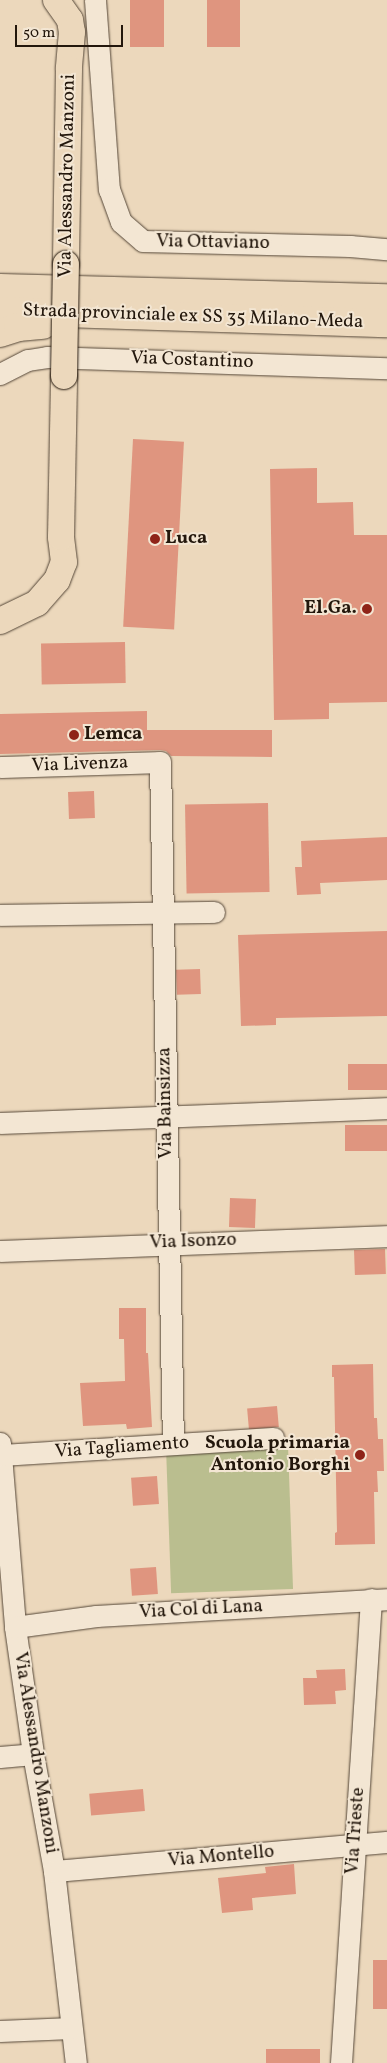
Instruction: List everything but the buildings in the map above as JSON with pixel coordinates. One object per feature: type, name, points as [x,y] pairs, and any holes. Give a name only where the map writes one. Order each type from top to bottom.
[{"type":"highway","points":[[0,269],[9,273],[95,279],[113,290]]},
{"type":"highway","name":"Strada provinciale ex SS 35 Milano-Meda","points":[[0,288],[387,298]]},
{"type":"highway","name":"Strada provinciale ex SS 35 Milano-Meda","points":[[0,312],[387,323]]},
{"type":"highway","points":[[0,333],[18,327],[42,325],[105,328],[136,316]]},
{"type":"main road","name":"Via Alessandro Manzoni","points":[[0,621],[37,602],[57,580],[64,562],[61,537],[69,70],[72,32],[70,20],[56,0]]},
{"type":"main road","points":[[0,599],[24,598],[48,591]]},
{"type":"street","name":"Via Ottaviano","points":[[94,0],[110,189],[122,222],[143,241],[350,246],[387,249]]},
{"type":"street","name":"Via Costantino","points":[[0,374],[28,360],[47,357],[387,368]]},
{"type":"street","name":"Via Livenza","points":[[0,767],[160,762]]},
{"type":"street","name":"Via Bainsizza","points":[[160,762],[172,1444]]},
{"type":"street","points":[[0,915],[214,912]]},
{"type":"street","points":[[0,1123],[387,1108]]},
{"type":"street","name":"Via Isonzo","points":[[0,1251],[387,1236]]},
{"type":"street","name":"Via Tagliamento","points":[[0,1449],[172,1444],[273,1438]]},
{"type":"street","name":"Via Alessandro Manzoni","points":[[0,1449],[6,1589],[15,1627],[33,1754],[54,1871],[76,2063]]},
{"type":"street","name":"Via Col di Lana","points":[[15,1627],[96,1616],[379,1599]]},
{"type":"street","name":"Via Trieste","points":[[341,2063],[355,1846],[379,1599]]},
{"type":"street","points":[[0,1757],[33,1754]]},
{"type":"street","name":"Via Montello","points":[[54,1871],[387,1842]]},
{"type":"street","points":[[0,2031],[71,2028]]},
{"type":"green space","points":[[288,1445],[293,1589],[171,1593],[166,1449]]},
{"type":"place","name":"Luca","points":[[155,539]]},
{"type":"place","name":"El.Ga.","points":[[367,609]]},
{"type":"place","name":"Lemca","points":[[74,735]]},
{"type":"place","name":"Scuola primaria Antonio Borghi","points":[[360,1455]]}]
